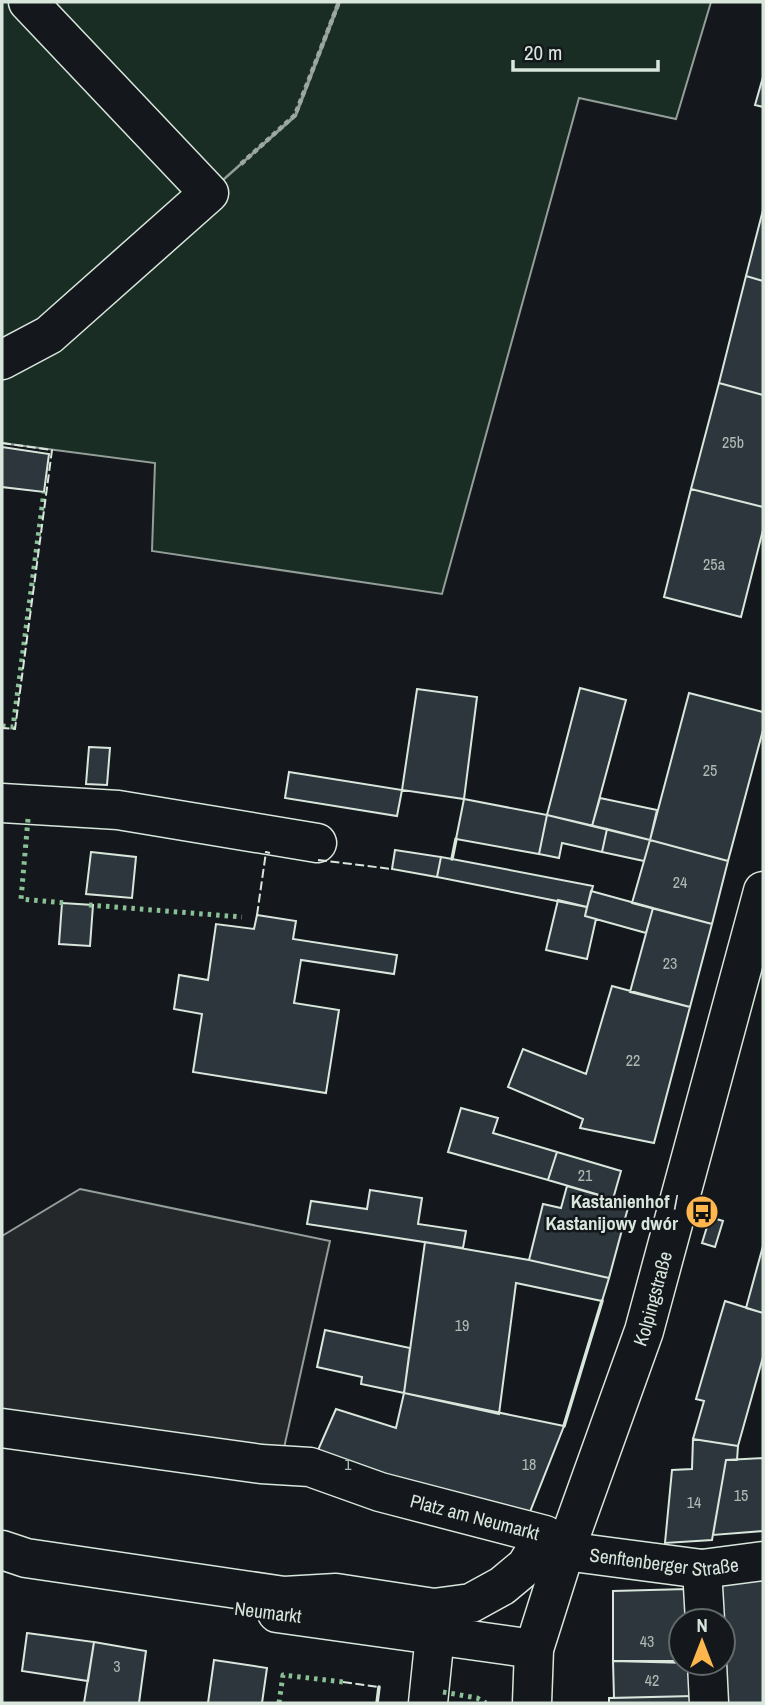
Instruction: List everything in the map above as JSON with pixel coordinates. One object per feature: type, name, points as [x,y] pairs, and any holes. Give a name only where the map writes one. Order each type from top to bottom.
[{"type":"street","points":[[2,360],[49,335],[209,193],[28,2]]},
{"type":"street","points":[[2,803],[118,810],[317,843]]},
{"type":"street","name":"Kolpingstraße","points":[[532,1703],[534,1649],[565,1551],[645,1331],[763,891]]},
{"type":"street","name":"Platz am Neumarkt","points":[[2,1428],[261,1464],[310,1467],[380,1492],[545,1535],[526,1566],[502,1586],[471,1603],[434,1608],[336,1593],[284,1596],[238,1590],[26,1558],[2,1550]]},
{"type":"street","name":"Senftenberger Straße","points":[[565,1551],[702,1569],[763,1561]]},
{"type":"street","points":[[702,1569],[704,1607]]},
{"type":"street","name":"Neumarkt","points":[[2,1572],[534,1649]]},
{"type":"street","points":[[428,1703],[435,1635]]},
{"type":"street","points":[[708,1677],[709,1703]]},
{"type":"path","points":[[209,193],[295,116],[339,2]]},
{"type":"green space","points":[[2,2],[338,2],[295,115],[187,212],[296,116],[340,2],[711,2],[676,119],[579,98],[442,594],[152,551],[155,463],[2,443]]},
{"type":"shaded area","points":[[80,1189],[330,1241],[280,1466],[2,1428],[2,1236]]},
{"type":"building","points":[[763,77],[763,107],[755,105]]},
{"type":"building","points":[[763,210],[763,281],[746,276]]},
{"type":"building","points":[[746,276],[763,281],[763,395],[719,383]]},
{"type":"building","points":[[719,383],[763,395],[763,507],[691,489]]},
{"type":"building","points":[[2,447],[49,454],[44,492],[2,487]]},
{"type":"building","points":[[691,489],[763,507],[763,530],[741,617],[664,597]]},
{"type":"building","points":[[580,688],[626,700],[592,826],[547,815]]},
{"type":"building","points":[[417,689],[477,697],[464,799],[402,790]]},
{"type":"building","points":[[689,693],[763,712],[763,730],[728,861],[650,840]]},
{"type":"building","points":[[89,747],[110,748],[107,785],[86,784]]},
{"type":"building","points":[[289,772],[402,790],[397,816],[285,798]]},
{"type":"building","points":[[600,798],[657,810],[650,840],[592,826]]},
{"type":"building","points":[[464,799],[547,815],[539,854],[456,839]]},
{"type":"building","points":[[547,815],[607,829],[602,852],[562,843],[559,858],[539,854]]},
{"type":"building","points":[[607,829],[650,840],[644,861],[602,852]]},
{"type":"building","points":[[650,840],[728,861],[712,924],[632,903]]},
{"type":"building","points":[[395,850],[441,857],[437,877],[392,869]]},
{"type":"building","points":[[91,852],[136,857],[132,898],[86,894]]},
{"type":"building","points":[[441,857],[593,886],[587,907],[437,877]]},
{"type":"building","points":[[591,891],[653,908],[646,933],[585,916]]},
{"type":"building","points":[[558,900],[587,907],[585,916],[596,919],[587,959],[546,950]]},
{"type":"building","points":[[62,903],[93,905],[90,946],[59,944]]},
{"type":"building","points":[[653,908],[712,924],[690,1007],[630,992]]},
{"type":"building","points":[[257,915],[296,921],[293,939],[397,955],[394,974],[301,960],[294,1003],[339,1010],[326,1093],[193,1072],[202,1014],[174,1009],[179,975],[208,980],[216,924],[254,929]]},
{"type":"building","points":[[612,986],[690,1007],[654,1143],[580,1128],[583,1119],[508,1087],[523,1049],[586,1074]]},
{"type":"building","points":[[461,1108],[498,1118],[493,1133],[557,1152],[548,1180],[448,1152]]},
{"type":"building","points":[[557,1152],[621,1171],[613,1199],[548,1180]]},
{"type":"building","points":[[567,1186],[629,1204],[609,1278],[529,1260],[543,1204],[561,1208]]},
{"type":"building","points":[[370,1190],[422,1198],[418,1224],[466,1231],[463,1248],[307,1224],[311,1201],[367,1209]]},
{"type":"building","points":[[710,1217],[723,1221],[715,1247],[702,1243]]},
{"type":"building","points":[[425,1242],[529,1260],[609,1278],[602,1301],[516,1283],[499,1414],[404,1393]]},
{"type":"building","points":[[763,1246],[763,1313],[746,1308]]},
{"type":"building","points":[[725,1301],[763,1313],[763,1357],[738,1446],[693,1439],[704,1401],[696,1399]]},
{"type":"building","points":[[325,1330],[410,1348],[404,1393],[361,1384],[362,1377],[317,1367]]},
{"type":"building","points":[[404,1393],[564,1426],[524,1527],[311,1466],[336,1409],[396,1428]]},
{"type":"building","points":[[693,1439],[738,1446],[737,1460],[726,1460],[712,1540],[665,1543],[672,1470],[692,1469]]},
{"type":"building","points":[[763,1458],[763,1531],[713,1535],[726,1460]]},
{"type":"building","points":[[763,1580],[763,1703],[721,1703],[722,1677],[737,1677],[737,1607],[721,1607],[717,1584]]},
{"type":"building","points":[[687,1589],[688,1607],[667,1607],[667,1661],[613,1661],[613,1591]]},
{"type":"building","points":[[27,1633],[94,1642],[88,1681],[22,1671]]},
{"type":"building","points":[[94,1642],[146,1651],[139,1703],[84,1703]]},
{"type":"building","points":[[214,1660],[267,1668],[262,1703],[208,1703]]},
{"type":"building","points":[[613,1661],[667,1662],[667,1677],[691,1677],[692,1696],[614,1698]]},
{"type":"building","points":[[692,1696],[692,1703],[609,1703],[609,1698]]},
{"type":"hedge","points":[[2,726],[13,727],[44,492]]},
{"type":"hedge","points":[[28,819],[21,899],[65,903]]},
{"type":"hedge","points":[[89,905],[242,917]]},
{"type":"hedge","points":[[279,1703],[283,1675],[343,1682]]},
{"type":"hedge","points":[[443,1692],[477,1698],[486,1703]]},
{"type":"fence","points":[[2,443],[52,450],[15,729],[2,728]]},
{"type":"fence","points":[[257,915],[266,852],[270,853]]},
{"type":"fence","points":[[318,860],[392,869]]},
{"type":"fence","points":[[343,1682],[379,1687]]},
{"type":"wall","points":[[452,859],[456,839]]},
{"type":"wall","points":[[564,1426],[602,1301]]},
{"type":"wall","points":[[377,1703],[379,1687]]},
{"type":"place","name":"Kastanienhof / Kastanijowy dwór","points":[[702,1212]]}]
